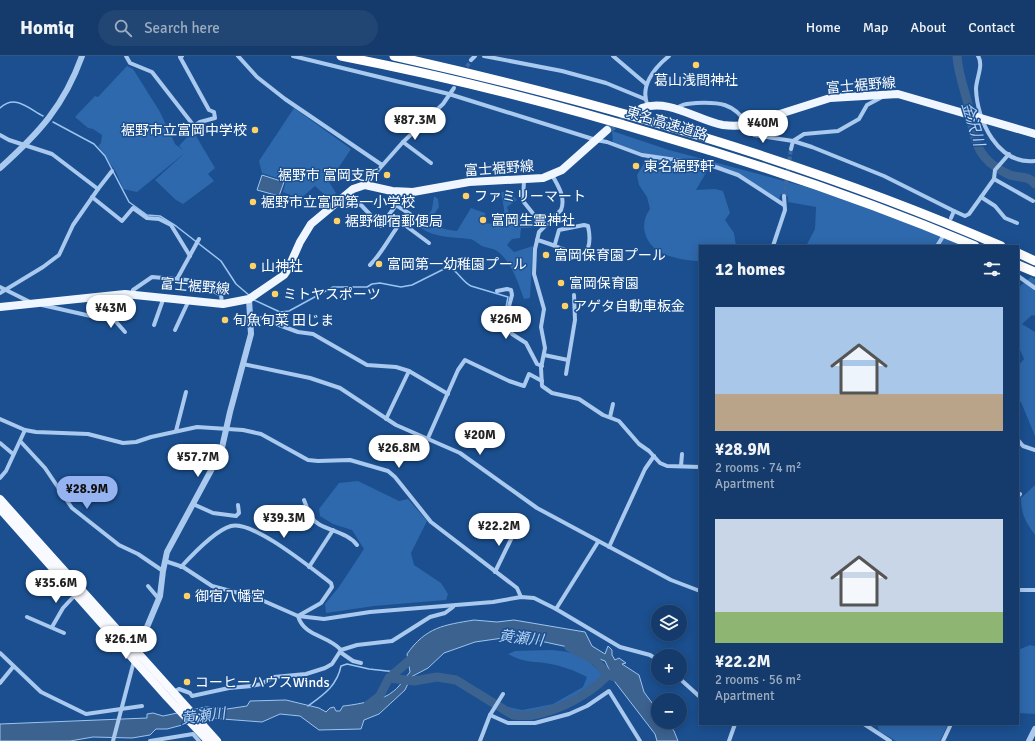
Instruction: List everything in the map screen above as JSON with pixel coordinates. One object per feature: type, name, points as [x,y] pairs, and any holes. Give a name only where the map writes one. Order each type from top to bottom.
[{"type":"highway","name":"東名高速道路","points":[[341,56],[504,92],[672,139],[770,169],[859,200],[972,245]]},
{"type":"highway","name":"東名高速道路","points":[[394,56],[525,86],[669,126],[741,148],[871,193],[999,245]]},
{"type":"highway","points":[[1019,253],[1035,261]]},
{"type":"highway","points":[[1019,265],[1035,272]]},
{"type":"highway","points":[[0,499],[208,739]]},
{"type":"highway","points":[[0,509],[76,594],[136,655]]},
{"type":"main road","name":"富士裾野線","points":[[645,104],[676,109],[724,125],[746,125],[830,98],[885,94],[907,96],[1035,134]]},
{"type":"main road","name":"富士裾野線","points":[[0,307],[129,294],[222,304],[249,299],[284,275],[302,237],[311,224],[353,189],[365,185],[402,192],[414,192],[469,182],[524,180],[552,175],[571,162],[606,130]]},
{"type":"street","points":[[0,168],[26,144],[57,108],[76,72],[82,56]]},
{"type":"street","points":[[126,56],[130,63],[152,72],[194,126],[200,122],[214,118],[214,112],[210,110],[180,57],[182,56]]},
{"type":"street","points":[[238,56],[257,77],[285,99],[382,165]]},
{"type":"street","points":[[293,56],[450,94],[596,140],[607,142],[642,155],[710,165],[738,175],[784,205]]},
{"type":"street","points":[[471,60],[475,56]]},
{"type":"street","points":[[484,56],[562,71],[599,81],[645,104]]},
{"type":"street","points":[[512,61],[517,56]]},
{"type":"street","points":[[613,56],[646,84]]},
{"type":"street","points":[[645,104],[644,88],[662,62],[669,56]]},
{"type":"street","points":[[978,56],[980,61],[976,91],[978,118],[993,143],[1009,154],[1024,161],[1035,161]]},
{"type":"street","points":[[365,185],[403,142],[443,104],[454,88]]},
{"type":"street","points":[[791,149],[793,141],[804,134],[838,131],[860,119],[867,105],[883,98],[885,94]]},
{"type":"street","points":[[676,109],[682,104],[708,102],[729,106],[742,117],[754,135],[793,141],[884,176],[954,211],[968,215],[994,180],[995,170],[1009,154]]},
{"type":"street","points":[[0,135],[9,140],[26,144],[52,154],[98,189]]},
{"type":"street","points":[[403,142],[431,163]]},
{"type":"street","points":[[0,293],[43,267],[59,255],[73,225],[92,197],[112,172]]},
{"type":"street","points":[[552,175],[562,195],[563,205],[561,210],[543,226],[539,232],[534,274],[544,309],[541,328],[545,348],[542,366],[542,386],[552,393],[579,399],[598,412],[619,421],[639,444],[660,463],[667,466],[699,467]]},
{"type":"street","points":[[524,180],[523,201],[543,226]]},
{"type":"street","points":[[994,180],[1033,202]]},
{"type":"street","points":[[346,194],[355,203],[361,205],[381,226],[396,205],[402,192]]},
{"type":"street","points":[[773,245],[782,220],[784,196]]},
{"type":"street","points":[[92,197],[122,221],[133,208],[147,218],[163,221],[172,227],[179,241],[190,256]]},
{"type":"street","points":[[981,197],[995,206],[1005,218],[1017,223]]},
{"type":"street","points":[[396,205],[410,214]]},
{"type":"street","points":[[951,218],[954,211]]},
{"type":"street","points":[[390,214],[429,243]]},
{"type":"street","points":[[370,265],[391,239],[392,233],[401,222]]},
{"type":"street","points":[[537,240],[555,244],[566,251],[584,254],[587,251],[590,236],[588,226],[584,225],[559,230],[555,244]]},
{"type":"street","points":[[938,245],[942,238]]},
{"type":"street","points":[[177,279],[199,239]]},
{"type":"street","points":[[0,287],[36,304],[97,319],[104,319],[111,316],[133,290],[152,277],[177,279],[198,283],[221,295],[222,304]]},
{"type":"street","points":[[1019,277],[1035,288]]},
{"type":"street","points":[[497,291],[508,289],[512,292],[508,314],[512,334],[526,343],[537,364],[542,366]]},
{"type":"street","points":[[566,374],[575,320],[574,295]]},
{"type":"street","points":[[154,325],[164,297]]},
{"type":"street","points":[[113,741],[136,655],[159,599],[163,571],[170,545],[221,452],[251,334],[249,299]]},
{"type":"street","points":[[176,330],[189,300]]},
{"type":"street","points":[[111,316],[125,332]]},
{"type":"street","points":[[251,318],[260,318],[298,332],[313,334],[367,365],[396,367],[409,371],[448,394]]},
{"type":"street","points":[[544,355],[568,360]]},
{"type":"street","points":[[428,438],[458,370],[466,360],[509,381],[524,386],[529,374],[542,381]]},
{"type":"street","points":[[243,364],[327,383],[340,388],[396,425],[460,453],[537,508],[598,542],[672,580],[699,591]]},
{"type":"street","points":[[386,419],[409,371]]},
{"type":"street","points":[[176,431],[186,392]]},
{"type":"street","points":[[610,417],[613,404]]},
{"type":"street","points":[[0,419],[25,430],[53,434],[88,434],[122,443],[136,442],[197,427],[243,430],[261,434],[308,460],[318,462],[350,460],[392,474],[431,522],[517,588],[521,597]]},
{"type":"street","points":[[0,478],[6,471],[13,454],[21,442],[25,430]]},
{"type":"street","points":[[1019,441],[1023,446],[1035,450]]},
{"type":"street","points":[[21,442],[45,468],[72,508],[119,545],[138,554],[163,571]]},
{"type":"street","points":[[0,443],[13,454]]},
{"type":"street","points":[[681,466],[682,454]]},
{"type":"street","points":[[610,547],[645,469],[654,456]]},
{"type":"street","points":[[304,500],[310,516],[318,524],[347,535],[357,545]]},
{"type":"street","points":[[193,504],[213,513],[233,516],[239,513],[238,505]]},
{"type":"street","points":[[181,567],[197,550],[224,530],[231,526],[242,525],[272,540],[331,583],[332,587],[320,603],[298,616]]},
{"type":"street","points":[[495,572],[516,529]]},
{"type":"street","points":[[309,567],[333,530]]},
{"type":"street","points":[[556,609],[598,542]]},
{"type":"street","points":[[165,562],[181,567],[212,586],[252,596],[298,616],[324,618],[370,612],[453,606],[521,597],[540,600],[620,647],[651,656]]},
{"type":"street","points":[[148,586],[159,599]]},
{"type":"street","points":[[1019,590],[1035,590]]},
{"type":"street","points":[[52,627],[63,608],[76,594]]},
{"type":"street","points":[[170,694],[179,689],[190,693],[192,696],[200,695],[229,688],[261,684],[274,677],[306,674],[332,664],[340,651],[358,645],[392,641],[430,617],[445,613],[453,606]]},
{"type":"street","points":[[298,616],[304,628],[334,644],[340,651],[353,661],[361,663]]},
{"type":"street","points":[[27,617],[64,633]]},
{"type":"street","points":[[0,653],[40,692],[86,714],[142,706]]},
{"type":"street","points":[[0,684],[13,667]]},
{"type":"street","points":[[687,685],[699,696]]},
{"type":"street","points":[[490,714],[508,723],[535,723],[550,720],[587,706],[609,691],[640,741]]},
{"type":"street","points":[[480,741],[490,714],[503,694]]},
{"type":"street","points":[[729,741],[735,725]]},
{"type":"street","points":[[866,725],[890,741]]},
{"type":"street","points":[[943,741],[951,725]]},
{"type":"street","points":[[1029,741],[1035,729]]},
{"type":"street","points":[[150,741],[192,734],[208,739]]},
{"type":"shaded area","points":[[127,66],[133,69],[160,112],[175,144],[184,151],[179,146],[193,131],[215,168],[208,174],[214,181],[183,204],[176,200],[155,180],[186,152],[137,192],[123,189],[116,172],[98,146],[101,143],[102,135],[93,129],[88,128],[75,117],[95,96],[98,97]]},
{"type":"shaded area","points":[[294,108],[351,149],[329,182],[336,193],[329,199],[315,186],[300,199],[283,192],[286,181],[262,173],[259,161]]},
{"type":"shaded area","points":[[612,131],[669,150],[840,196],[962,245],[807,245],[815,229],[816,207],[788,202],[788,197],[781,194],[779,199],[737,173],[711,164],[696,190],[715,189],[723,191],[730,213],[725,220],[734,233],[736,245],[699,245],[699,261],[685,260],[669,256],[660,252],[650,244],[645,233],[645,221],[650,209],[647,197],[639,185],[637,175],[649,155],[613,143]]},
{"type":"shaded area","points":[[501,192],[510,193],[517,200],[507,207],[510,217],[531,215],[540,227],[521,228],[520,238],[512,239],[507,245],[514,252],[533,246],[530,298],[524,299],[511,267],[507,261],[494,249],[482,246],[471,239],[432,234],[421,228],[432,209],[434,196],[438,199],[439,207],[430,220],[442,228],[457,231],[471,208],[485,213],[485,217],[481,217],[479,223],[498,224],[504,222],[504,209]]},
{"type":"shaded area","points":[[1031,277],[1035,279],[1035,316],[1032,315],[1022,324],[1035,332],[1035,436],[1021,402],[1019,402],[1019,365],[1024,359],[1019,347],[1019,287]]},
{"type":"shaded area","points":[[358,481],[399,501],[408,499],[427,521],[411,553],[414,565],[441,583],[448,594],[446,600],[374,606],[326,613],[325,604],[339,587],[364,549],[352,530],[333,524],[320,516],[319,509],[339,483]]},
{"type":"shaded area","points":[[1035,485],[1035,535],[1025,518],[1021,498]]},
{"type":"shaded area","points":[[1030,645],[1035,646],[1035,714],[1019,713],[1019,650]]},
{"type":"shaded area","points":[[552,650],[568,652],[580,656],[592,664],[603,675],[600,683],[594,691],[561,711],[530,720],[519,719],[501,710],[503,706],[522,710],[553,704],[583,687],[587,677],[577,672],[556,665],[522,660],[508,654],[515,651]]},
{"type":"shaded area","points":[[877,725],[948,725],[940,741],[896,741],[879,731]]},
{"type":"water","points":[[262,175],[284,182],[279,196],[257,190]]},
{"type":"water","points":[[474,620],[497,622],[514,620],[585,632],[592,646],[605,654],[608,646],[612,650],[612,655],[615,660],[619,658],[626,663],[622,664],[639,675],[644,692],[651,702],[651,729],[615,682],[605,661],[568,647],[517,636],[475,642],[444,653],[428,668],[411,677],[405,690],[379,714],[364,720],[361,729],[319,730],[300,716],[280,714],[262,722],[209,718],[167,729],[156,729],[150,735],[132,738],[93,737],[70,741],[0,741],[0,724],[147,718],[147,714],[153,713],[163,716],[206,707],[227,709],[247,706],[250,701],[286,700],[319,708],[326,712],[330,708],[334,707],[336,711],[340,711],[343,706],[375,700],[387,696],[394,691],[410,672],[407,654],[414,645],[421,638],[436,629]]},
{"type":"water","points":[[651,729],[672,729],[678,741],[657,741],[655,734]]},
{"type":"waterway","name":"金沢川","points":[[957,56],[961,80],[978,147],[988,161],[1003,171],[1010,175],[1029,179],[1035,184]]},
{"type":"waterway","points":[[0,108],[11,102],[16,102],[27,106],[43,116]]},
{"type":"waterway","points":[[53,122],[94,144],[105,156],[129,202],[147,215],[160,216],[176,226],[221,261],[236,284],[250,296]]},
{"type":"waterway","points":[[254,300],[280,312],[289,311],[333,287],[367,287],[372,284],[380,283],[401,287],[412,285],[448,267],[471,286],[508,297],[505,312],[508,329]]},
{"type":"waterway","name":"黄瀬川","points":[[569,647],[596,661],[608,675],[618,678],[622,682]]},
{"type":"waterway","name":"黄瀬川","points":[[368,705],[379,697],[389,678],[417,654]]},
{"type":"waterway","points":[[308,706],[333,685],[341,666],[347,664],[369,669],[396,672]]},
{"type":"waterway","name":"黄瀬川","points":[[389,678],[414,681],[437,677],[456,680],[513,715],[525,715],[538,714],[577,699],[608,675]]},
{"type":"tunnel","points":[[464,72],[471,60]]},
{"type":"tunnel","points":[[607,130],[642,108]]},
{"type":"tunnel","points":[[784,196],[791,149]]},
{"type":"place","name":"葛山浅間神社","points":[[696,65]]},
{"type":"place","name":"裾野市立富岡中学校","points":[[255,130]]},
{"type":"place","name":"東名裾野軒","points":[[636,166]]},
{"type":"place","name":"裾野市 富岡支所","points":[[387,175]]},
{"type":"place","name":"ファミリーマート","points":[[466,196]]},
{"type":"place","name":"裾野市立富岡第一小学校","points":[[253,202]]},
{"type":"place","name":"富岡生霊神社","points":[[483,220]]},
{"type":"place","name":"裾野御宿郵便局","points":[[337,221]]},
{"type":"place","name":"富岡保育園プール","points":[[546,255]]},
{"type":"place","name":"富岡第一幼稚園プール","points":[[379,264]]},
{"type":"place","name":"山神社","points":[[253,266]]},
{"type":"place","name":"富岡保育園","points":[[561,283]]},
{"type":"place","name":"ミトヤスポーツ","points":[[275,294]]},
{"type":"place","name":"アゲタ自動車板金","points":[[565,306]]},
{"type":"place","name":"旬魚旬菜 田じま","points":[[225,320]]},
{"type":"place","name":"御宿八幡宮","points":[[187,596]]},
{"type":"place","name":"コーヒーハウスWinds","points":[[187,682]]}]
